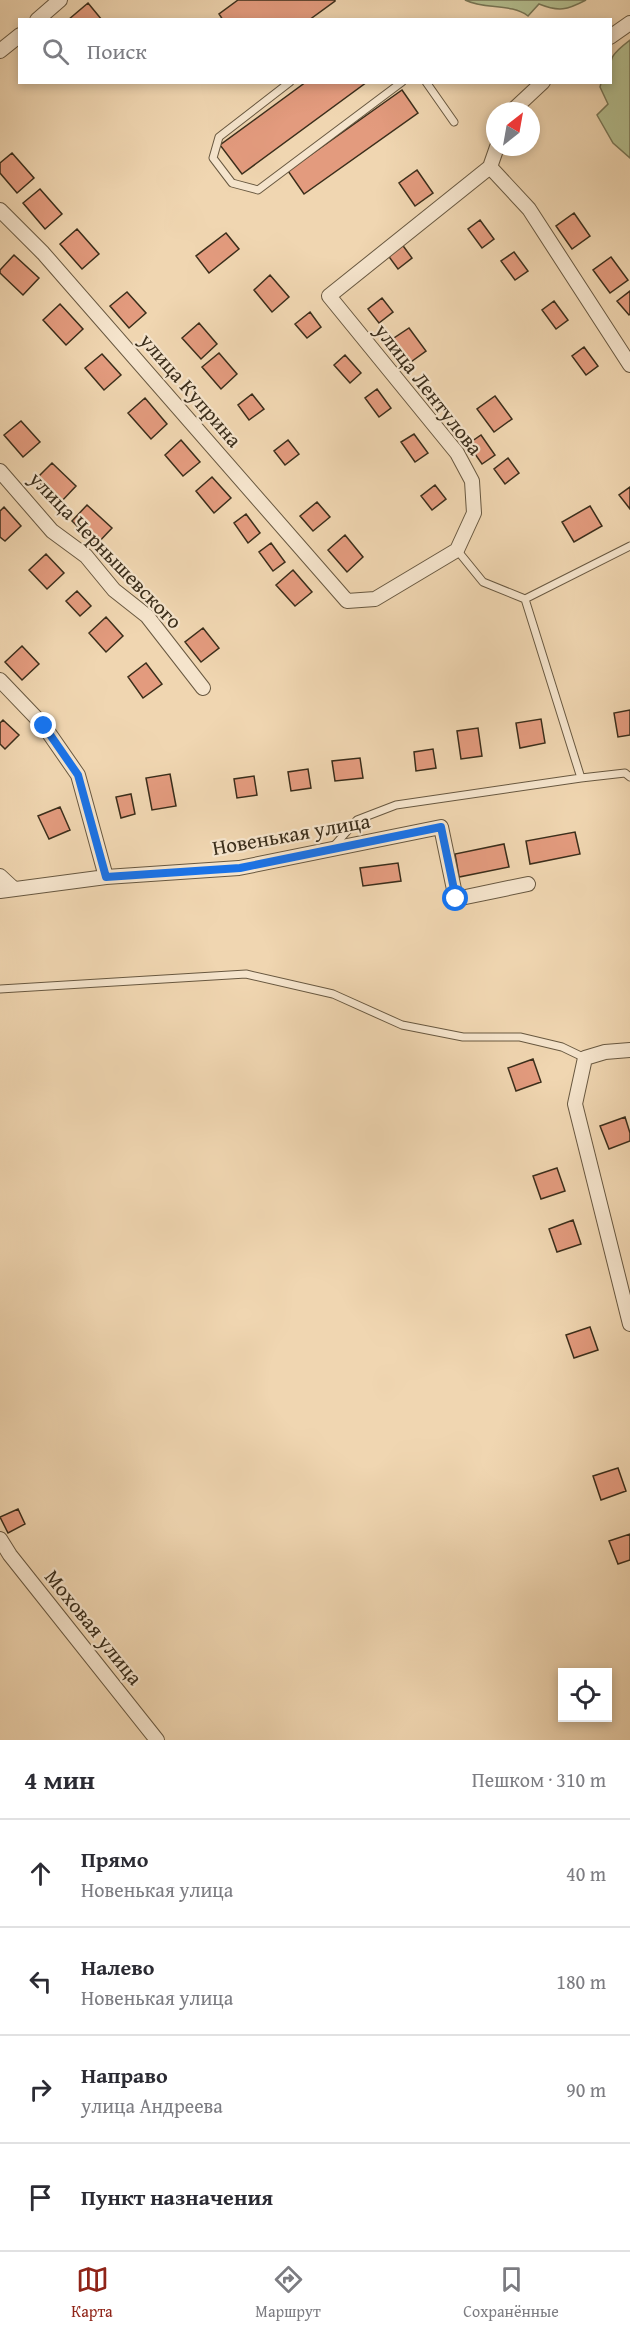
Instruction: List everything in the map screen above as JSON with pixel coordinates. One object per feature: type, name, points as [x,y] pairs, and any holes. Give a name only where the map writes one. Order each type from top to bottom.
[{"type":"street","points":[[39,18],[60,0]]},
{"type":"street","points":[[612,36],[630,23]]},
{"type":"street","points":[[0,51],[18,36]]},
{"type":"street","points":[[520,102],[537,84]]},
{"type":"street","points":[[493,156],[490,167],[528,209],[630,365]]},
{"type":"street","name":"улица Лентулова","points":[[457,550],[474,513],[472,481],[457,453],[329,296],[490,167]]},
{"type":"street","name":"улица Куприна","points":[[0,210],[43,253],[347,601],[375,599],[457,550]]},
{"type":"street","name":"улица Чернышевского","points":[[0,471],[52,531],[86,556],[114,590],[147,616],[203,688]]},
{"type":"street","points":[[0,680],[44,726],[78,775],[106,877]]},
{"type":"street","name":"Новенькая улица","points":[[0,891],[106,877],[240,868],[441,827],[456,899],[528,884]]},
{"type":"street","points":[[0,876],[15,889]]},
{"type":"street","points":[[630,1050],[604,1052],[585,1058],[576,1104],[630,1324]]},
{"type":"street","name":"Моховая улица","points":[[0,1539],[10,1556],[157,1740]]},
{"type":"lane","points":[[287,84],[219,137],[213,158],[232,183],[258,190],[399,84]]},
{"type":"lane","points":[[427,84],[454,122]]},
{"type":"lane","points":[[457,550],[483,582],[525,599],[630,546]]},
{"type":"lane","points":[[525,599],[581,778]]},
{"type":"lane","points":[[331,850],[357,820],[396,805],[581,778],[628,774]]},
{"type":"lane","points":[[0,989],[246,974],[333,994],[402,1025],[463,1037],[520,1037],[562,1047],[585,1058]]},
{"type":"green space","points":[[465,0],[586,0],[563,9],[539,4],[528,16],[514,9],[481,5]]},
{"type":"green space","points":[[630,40],[630,158],[613,143],[597,115],[608,104],[600,87],[601,84],[612,84],[612,58]]},
{"type":"building","points":[[238,0],[335,0],[312,18],[222,18],[219,14]]},
{"type":"building","points":[[88,3],[100,18],[70,18]]},
{"type":"building","points":[[303,84],[364,84],[242,174],[220,145]]},
{"type":"building","points":[[402,90],[418,113],[304,194],[288,171]]},
{"type":"building","points":[[12,153],[34,178],[17,193],[0,173],[0,163]]},
{"type":"building","points":[[417,170],[433,193],[415,206],[399,183]]},
{"type":"building","points":[[40,189],[62,214],[45,229],[23,203]]},
{"type":"building","points":[[574,213],[590,236],[572,249],[556,226]]},
{"type":"building","points":[[480,220],[494,239],[482,248],[468,229]]},
{"type":"building","points":[[77,229],[99,254],[82,269],[60,244]]},
{"type":"building","points":[[226,233],[239,249],[209,273],[196,256]]},
{"type":"building","points":[[401,243],[412,258],[398,269],[387,254]]},
{"type":"building","points":[[514,252],[528,271],[515,280],[501,261]]},
{"type":"building","points":[[14,255],[39,278],[23,295],[0,273],[0,270]]},
{"type":"building","points":[[611,257],[628,280],[610,293],[593,270]]},
{"type":"building","points":[[270,275],[289,297],[272,312],[254,290]]},
{"type":"building","points":[[630,291],[630,314],[629,315],[617,301]]},
{"type":"building","points":[[127,292],[146,313],[129,328],[110,306]]},
{"type":"building","points":[[382,298],[393,312],[379,323],[368,309]]},
{"type":"building","points":[[554,301],[568,320],[556,329],[542,310]]},
{"type":"building","points":[[60,304],[83,329],[66,345],[43,320]]},
{"type":"building","points":[[310,312],[321,327],[307,338],[295,324]]},
{"type":"building","points":[[199,323],[217,344],[201,359],[182,338]]},
{"type":"building","points":[[409,328],[426,351],[408,364],[391,340]]},
{"type":"building","points":[[584,347],[598,366],[586,375],[572,356]]},
{"type":"building","points":[[219,353],[237,374],[221,389],[202,367]]},
{"type":"building","points":[[102,354],[121,375],[104,390],[85,368]]},
{"type":"building","points":[[345,355],[361,373],[350,383],[334,365]]},
{"type":"building","points":[[377,389],[391,408],[379,417],[365,398]]},
{"type":"building","points":[[252,394],[264,409],[249,420],[238,405]]},
{"type":"building","points":[[495,396],[512,419],[494,432],[477,409]]},
{"type":"building","points":[[145,398],[167,424],[151,439],[128,413]]},
{"type":"building","points":[[21,421],[40,442],[23,457],[4,435]]},
{"type":"building","points":[[414,434],[428,453],[415,462],[401,442]]},
{"type":"building","points":[[481,435],[495,455],[482,464],[468,444]]},
{"type":"building","points":[[181,440],[200,462],[183,476],[165,455]]},
{"type":"building","points":[[288,440],[299,454],[285,465],[274,451]]},
{"type":"building","points":[[508,458],[519,473],[505,484],[494,469]]},
{"type":"building","points":[[52,463],[76,486],[60,503],[36,479]]},
{"type":"building","points":[[212,477],[231,498],[214,513],[196,491]]},
{"type":"building","points":[[435,485],[446,499],[432,510],[421,496]]},
{"type":"building","points":[[630,487],[630,509],[619,495]]},
{"type":"building","points":[[317,502],[330,517],[313,531],[300,516]]},
{"type":"building","points":[[87,505],[112,528],[96,545],[72,521]]},
{"type":"building","points":[[590,506],[602,526],[574,542],[562,522]]},
{"type":"building","points":[[4,507],[21,526],[5,541],[0,537],[0,511]]},
{"type":"building","points":[[246,514],[260,533],[248,543],[234,523]]},
{"type":"building","points":[[345,535],[363,557],[347,572],[328,550]]},
{"type":"building","points":[[271,543],[285,562],[273,571],[259,552]]},
{"type":"building","points":[[46,554],[64,573],[47,589],[29,570]]},
{"type":"building","points":[[293,570],[312,592],[295,606],[276,585]]},
{"type":"building","points":[[77,591],[91,606],[80,616],[66,601]]},
{"type":"building","points":[[106,617],[123,636],[106,652],[89,633]]},
{"type":"building","points":[[203,628],[219,648],[201,662],[185,642]]},
{"type":"building","points":[[22,646],[39,664],[22,680],[5,662]]},
{"type":"building","points":[[146,663],[162,684],[143,698],[128,677]]},
{"type":"building","points":[[630,710],[630,735],[618,737],[614,713]]},
{"type":"building","points":[[541,719],[545,743],[520,748],[516,723]]},
{"type":"building","points":[[3,720],[19,735],[5,749],[0,744],[0,723]]},
{"type":"building","points":[[478,728],[482,756],[461,759],[457,731]]},
{"type":"building","points":[[433,749],[436,768],[416,771],[414,752]]},
{"type":"building","points":[[360,758],[363,778],[335,781],[332,761]]},
{"type":"building","points":[[308,769],[311,788],[291,791],[288,772]]},
{"type":"building","points":[[170,774],[176,806],[152,810],[146,778]]},
{"type":"building","points":[[254,776],[257,795],[237,798],[234,779]]},
{"type":"building","points":[[131,794],[135,814],[121,818],[116,797]]},
{"type":"building","points":[[60,807],[70,830],[49,839],[38,816]]},
{"type":"building","points":[[575,832],[580,854],[530,864],[526,841]]},
{"type":"building","points":[[504,844],[509,867],[459,877],[455,854]]},
{"type":"building","points":[[398,863],[401,881],[363,886],[360,868]]},
{"type":"building","points":[[533,1059],[541,1082],[516,1091],[508,1068]]},
{"type":"building","points":[[625,1117],[630,1141],[609,1149],[600,1126]]},
{"type":"building","points":[[557,1168],[565,1191],[541,1199],[533,1176]]},
{"type":"building","points":[[573,1220],[581,1244],[557,1252],[549,1229]]},
{"type":"building","points":[[590,1327],[598,1350],[574,1358],[566,1335]]},
{"type":"building","points":[[618,1468],[626,1491],[601,1500],[593,1476]]},
{"type":"building","points":[[18,1509],[25,1524],[8,1533],[0,1517]]},
{"type":"building","points":[[630,1534],[630,1560],[618,1564],[609,1541]]},
{"type":"route","points":[[44,726],[78,775],[106,877],[240,868],[441,827],[456,899]]}]
